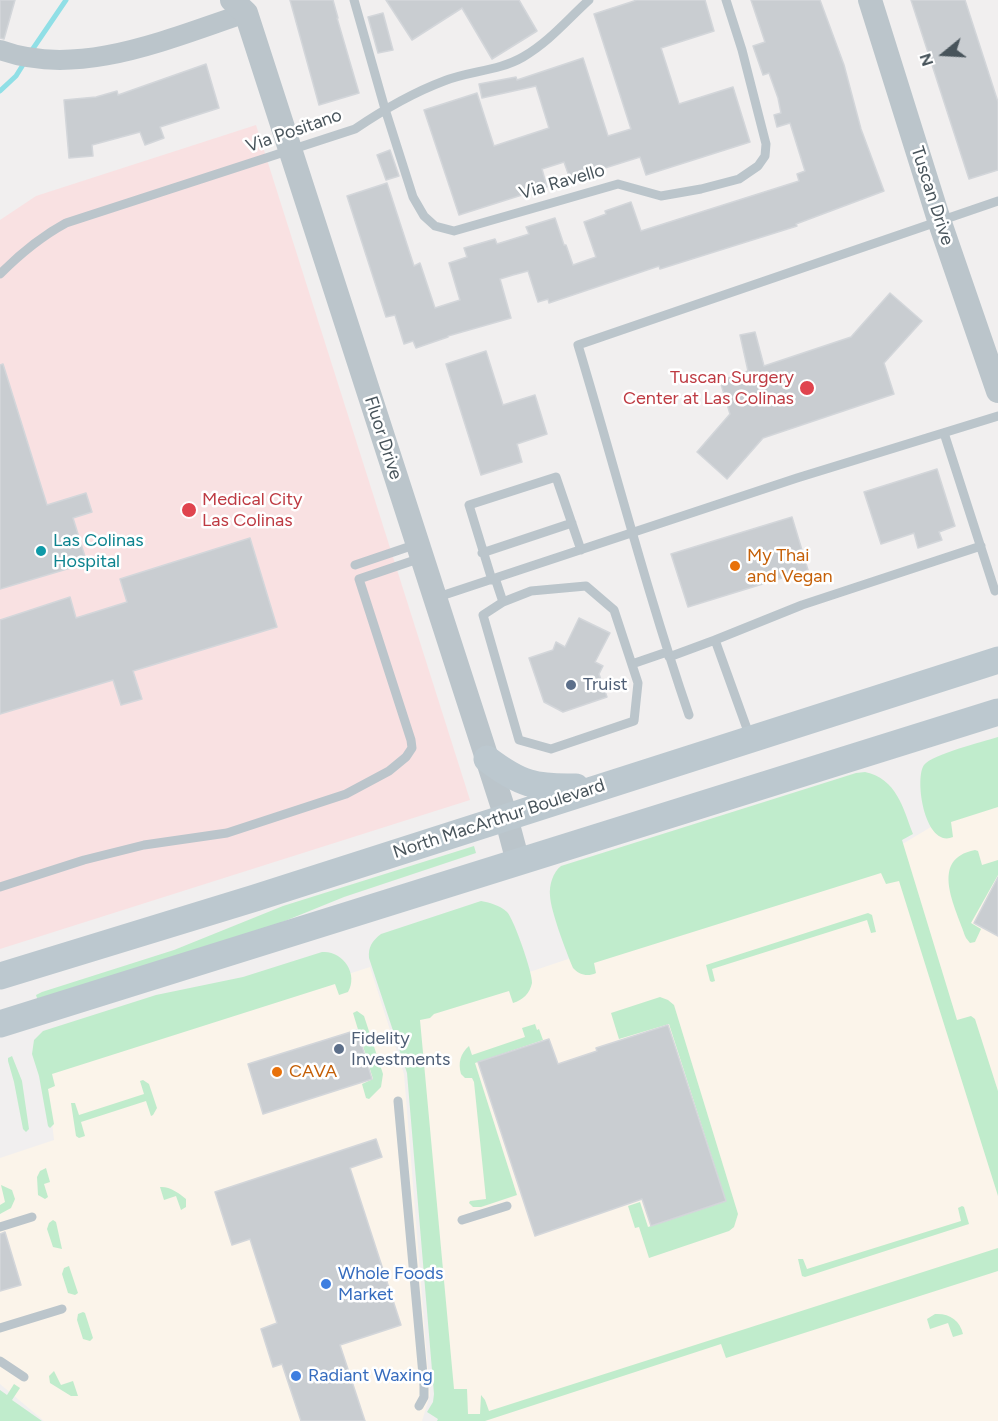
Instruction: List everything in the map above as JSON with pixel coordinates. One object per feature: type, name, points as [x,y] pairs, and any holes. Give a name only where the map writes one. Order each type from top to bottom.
[{"type":"main road","name":"North MacArthur Boulevard","points":[[0,976],[998,660]]},
{"type":"main road","points":[[0,1024],[998,712]]},
{"type":"main road","points":[[487,759],[514,778],[528,784],[547,788],[602,787]]},
{"type":"street","name":"Tuscan Drive","points":[[870,0],[939,220],[998,391]]},
{"type":"street","points":[[0,50],[48,60],[92,59],[154,44],[243,4]]},
{"type":"street","name":"Fluor Drive","points":[[243,4],[506,817],[518,862]]},
{"type":"lane","name":"Via Ravello","points":[[354,0],[413,197],[424,216],[435,226],[454,231],[618,184],[662,196],[738,179],[758,166],[765,156],[766,144],[742,50],[726,0]]},
{"type":"lane","name":"Via Positano","points":[[0,274],[25,249],[66,223],[355,129],[385,109],[444,81],[521,58],[547,41],[589,0]]},
{"type":"lane","points":[[689,715],[658,626],[578,345],[998,201]]},
{"type":"lane","points":[[435,598],[797,478],[998,416]]},
{"type":"lane","points":[[944,432],[995,591]]},
{"type":"lane","points":[[503,602],[482,553],[469,505],[555,477],[581,550]]},
{"type":"lane","points":[[482,553],[572,523]]},
{"type":"lane","points":[[632,664],[715,640],[802,604],[981,546]]},
{"type":"lane","points":[[355,565],[420,551]]},
{"type":"lane","points":[[0,887],[125,849],[227,833],[346,794],[389,771],[406,757],[412,748],[411,740],[359,579],[420,551]]},
{"type":"lane","points":[[586,586],[614,610],[638,683],[634,721],[551,749],[519,740],[483,615],[503,602],[531,591],[586,586]]},
{"type":"lane","points":[[715,640],[751,739]]},
{"type":"lane","points":[[398,1101],[424,1386],[424,1397],[419,1406]]},
{"type":"lane","points":[[462,1220],[507,1206]]},
{"type":"lane","points":[[0,1227],[32,1217]]},
{"type":"lane","points":[[0,1328],[62,1309]]},
{"type":"lane","points":[[0,1361],[24,1377]]},
{"type":"shaded area","name":"Medical City Las Colinas","points":[[256,125],[470,800],[0,949],[0,220],[36,196]]},
{"type":"shaded area","points":[[998,796],[998,1421],[443,1421],[414,1011],[894,849],[963,808]]},
{"type":"shaded area","points":[[370,967],[404,1074],[430,1395],[422,1421],[44,1421],[0,1384],[0,1158],[54,1140],[46,1072]]},
{"type":"green space","points":[[998,737],[998,807],[951,822],[953,837],[943,838],[935,833],[924,811],[920,784],[924,765],[947,753]]},
{"type":"green space","points":[[865,772],[885,781],[902,805],[913,834],[902,840],[957,1020],[971,1016],[975,1019],[998,1091],[998,1196],[899,881],[886,884],[881,873],[594,963],[596,973],[590,975],[581,974],[573,968],[556,921],[550,888],[554,875],[561,866]]},
{"type":"green space","points":[[474,846],[476,853],[344,897],[280,923],[38,1001],[36,995],[42,992],[174,950],[283,906]]},
{"type":"green space","points":[[978,851],[982,865],[998,860],[998,875],[971,923],[981,929],[975,942],[970,943],[966,938],[952,899],[949,874],[952,863],[961,855]]},
{"type":"green space","points":[[481,901],[501,908],[510,917],[530,969],[532,983],[530,990],[523,998],[513,1003],[509,991],[420,1020],[454,1389],[467,1389],[468,1414],[480,1414],[481,1395],[489,1411],[998,1248],[998,1271],[726,1358],[721,1344],[485,1421],[437,1421],[438,1419],[427,1412],[433,1402],[434,1394],[407,1073],[369,958],[369,951],[371,944],[381,934]]},
{"type":"green space","points":[[868,913],[872,915],[876,932],[871,933],[867,920],[712,969],[715,981],[710,981],[706,965]]},
{"type":"green space","points":[[322,952],[336,955],[347,964],[351,977],[348,992],[339,995],[335,984],[52,1074],[55,1086],[48,1089],[54,1124],[50,1128],[48,1126],[39,1076],[32,1054],[34,1040],[43,1031],[156,995],[243,977]]},
{"type":"green space","points":[[660,997],[674,1005],[738,1214],[734,1227],[729,1231],[649,1258],[639,1227],[635,1228],[628,1206],[640,1202],[648,1227],[726,1201],[669,1024],[619,1039],[611,1013]]},
{"type":"green space","points":[[357,1011],[364,1016],[383,1074],[381,1087],[369,1099],[366,1098],[362,1084],[373,1079],[353,1013]]},
{"type":"green space","points":[[535,1024],[543,1040],[475,1063],[517,1195],[481,1207],[473,1207],[470,1201],[486,1199],[474,1082],[472,1078],[465,1078],[461,1074],[460,1059],[469,1046],[472,1055],[525,1037],[522,1028]]},
{"type":"green space","points":[[12,1056],[22,1081],[29,1129],[26,1132],[23,1129],[8,1061],[8,1058]]},
{"type":"green space","points":[[143,1080],[149,1084],[157,1108],[153,1115],[151,1116],[146,1101],[81,1122],[85,1136],[79,1138],[76,1136],[71,1103],[75,1103],[79,1115],[144,1094],[140,1081]]},
{"type":"green space","points":[[46,1168],[50,1182],[44,1184],[48,1197],[45,1199],[38,1195],[37,1177],[40,1171]]},
{"type":"green space","points":[[1,1185],[12,1190],[15,1199],[11,1208],[0,1214],[0,1205],[5,1202]]},
{"type":"green space","points":[[160,1187],[177,1192],[186,1199],[186,1207],[181,1210],[176,1196],[164,1200]]},
{"type":"green space","points":[[962,1206],[969,1224],[805,1277],[802,1276],[798,1259],[803,1259],[807,1269],[961,1221],[958,1208]]},
{"type":"green space","points":[[53,1220],[56,1222],[62,1249],[53,1247],[47,1229]]},
{"type":"green space","points":[[69,1266],[78,1293],[75,1295],[68,1293],[62,1274],[64,1268]]},
{"type":"green space","points":[[83,1312],[93,1338],[90,1341],[83,1339],[77,1320],[78,1314]]},
{"type":"green space","points":[[935,1314],[953,1318],[963,1334],[953,1337],[948,1323],[930,1329],[927,1319]]},
{"type":"green space","points":[[54,1371],[61,1385],[73,1381],[78,1396],[71,1396],[50,1383],[49,1376]]},
{"type":"green space","points":[[14,1384],[20,1388],[12,1400],[42,1421],[0,1421],[0,1390],[7,1395]]},
{"type":"building","points":[[0,0],[15,0],[4,39],[0,38]]},
{"type":"building","points":[[290,0],[333,0],[359,93],[319,105]]},
{"type":"building","points":[[386,0],[519,0],[537,31],[492,59],[462,8],[412,40]]},
{"type":"building","points":[[637,0],[705,0],[714,31],[661,48],[679,104],[733,87],[750,142],[646,175],[640,157],[570,179],[564,162],[542,169],[547,187],[459,215],[424,110],[477,93],[494,146],[549,128],[536,86],[482,98],[479,84],[516,77],[517,80],[583,58],[608,136],[631,129],[594,14]]},
{"type":"building","points":[[751,0],[820,0],[844,65],[861,129],[884,191],[796,224],[797,226],[660,269],[659,266],[549,303],[548,299],[538,302],[528,271],[500,279],[511,318],[448,336],[416,348],[413,341],[404,344],[395,315],[386,317],[347,196],[387,183],[414,266],[420,263],[435,308],[460,300],[449,263],[467,257],[464,248],[495,239],[497,244],[529,234],[526,227],[555,218],[573,265],[596,257],[584,222],[606,214],[605,211],[631,202],[641,231],[799,181],[797,174],[805,171],[790,123],[777,127],[774,115],[781,113],[778,98],[769,73],[763,75],[753,46],[765,42]]},
{"type":"building","points":[[911,0],[965,0],[998,102],[998,170],[969,179]]},
{"type":"building","points":[[383,13],[393,50],[378,53],[368,17]]},
{"type":"building","points":[[206,64],[219,108],[160,127],[164,138],[145,145],[140,132],[92,145],[93,156],[69,158],[64,100],[96,97],[117,91],[118,95]]},
{"type":"building","points":[[390,150],[399,176],[386,180],[377,155]]},
{"type":"building","name":"Tuscan Surgery Center at Las Colinas","points":[[890,293],[922,321],[884,363],[894,394],[763,438],[727,479],[697,452],[730,414],[720,381],[748,371],[740,335],[755,332],[764,366],[851,337]]},
{"type":"building","points":[[486,351],[503,405],[535,395],[547,434],[517,444],[522,462],[481,475],[446,364]]},
{"type":"building","points":[[3,364],[47,505],[86,493],[92,512],[73,518],[87,563],[0,589],[0,365]]},
{"type":"building","points":[[937,469],[955,526],[939,532],[942,540],[918,548],[914,533],[881,544],[864,492]]},
{"type":"building","points":[[792,517],[808,570],[688,607],[671,554]]},
{"type":"building","name":"Las Colinas Hospital","points":[[250,538],[277,627],[133,671],[142,699],[121,705],[113,680],[0,714],[0,620],[70,597],[76,618],[127,602],[120,579]]},
{"type":"building","name":"Truist","points":[[579,618],[610,633],[595,662],[603,666],[599,674],[607,697],[563,712],[544,702],[529,658],[553,650],[556,642],[565,647]]},
{"type":"building","points":[[998,877],[998,936],[974,923]]},
{"type":"building","points":[[668,1025],[726,1201],[651,1226],[642,1199],[535,1236],[478,1062],[549,1039],[558,1064],[597,1051],[596,1048]]},
{"type":"building","points":[[357,1030],[372,1079],[263,1114],[248,1064]]},
{"type":"building","name":"Whole Foods Market","points":[[376,1139],[382,1157],[350,1168],[401,1325],[340,1345],[365,1421],[301,1421],[282,1364],[273,1367],[261,1329],[277,1323],[250,1239],[232,1245],[215,1192]]},
{"type":"building","points":[[5,1232],[21,1285],[0,1291],[0,1234]]},
{"type":"waterway","points":[[30,53],[66,0]]},
{"type":"waterway","points":[[0,91],[16,76],[26,60]]},
{"type":"place","name":"Tuscan Surgery Center at Las Colinas","points":[[807,388]]},
{"type":"place","name":"Medical City Las Colinas","points":[[189,510]]},
{"type":"place","name":"Las Colinas Hospital","points":[[41,551]]},
{"type":"place","name":"My Thai and Vegan","points":[[735,566]]},
{"type":"place","name":"Truist","points":[[571,685]]},
{"type":"place","name":"Fidelity Investments","points":[[339,1049]]},
{"type":"place","name":"CAVA","points":[[277,1072]]},
{"type":"place","name":"Whole Foods Market","points":[[326,1284]]},
{"type":"place","name":"Radiant Waxing","points":[[296,1376]]}]
